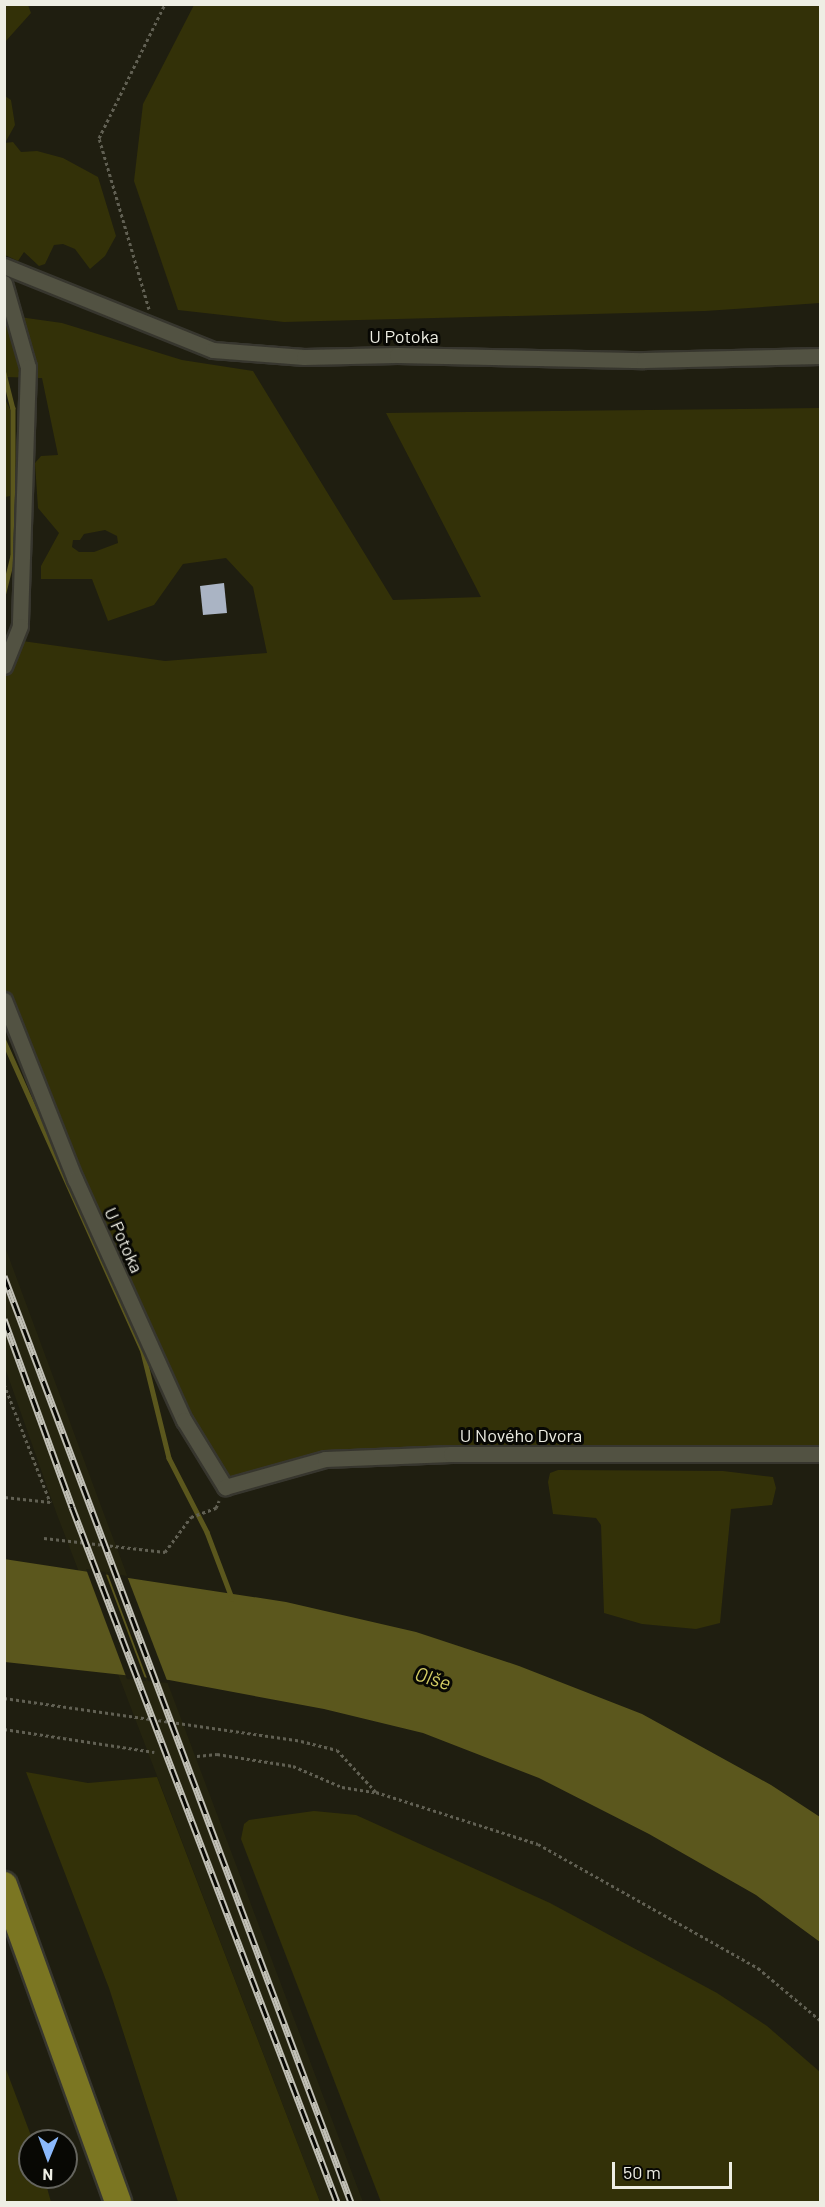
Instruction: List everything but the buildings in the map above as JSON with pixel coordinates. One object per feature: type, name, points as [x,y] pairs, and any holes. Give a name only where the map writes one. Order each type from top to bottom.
[{"type":"main road","points":[[4,1885],[118,2202]]},
{"type":"street","name":"U Potoka","points":[[4,266],[213,350],[304,357],[397,355],[644,360],[820,356]]},
{"type":"street","points":[[4,283],[28,367],[21,626],[4,666]]},
{"type":"street","name":"U Potoka","points":[[4,1000],[75,1179],[179,1410],[225,1487]]},
{"type":"street","name":"U Nového Dvora","points":[[225,1487],[325,1459],[451,1454],[820,1454]]},
{"type":"path","points":[[145,322],[150,308],[99,138],[165,4]]},
{"type":"path","points":[[4,1384],[50,1502],[4,1497]]},
{"type":"path","points":[[44,1539],[165,1552],[191,1517],[216,1508],[225,1487]]},
{"type":"path","points":[[4,1698],[337,1750],[376,1792]]},
{"type":"path","points":[[4,1730],[154,1752]]},
{"type":"path","points":[[196,1756],[217,1754],[293,1766],[342,1786],[376,1792],[538,1844],[758,1968],[820,2020]]},
{"type":"shaded area","points":[[5,4],[28,5],[31,13],[5,42]]},
{"type":"shaded area","points":[[194,5],[820,5],[820,303],[705,311],[284,322],[178,310],[134,181],[143,104]]},
{"type":"shaded area","points":[[5,96],[11,100],[15,125],[5,143]]},
{"type":"shaded area","points":[[13,142],[21,152],[37,151],[63,158],[98,177],[116,236],[105,256],[90,269],[75,249],[63,244],[54,245],[45,264],[39,266],[24,252],[18,261],[5,255],[5,143]]},
{"type":"shaded area","points":[[5,315],[62,323],[182,360],[253,371],[393,600],[481,597],[386,413],[820,408],[820,1454],[325,1459],[225,1487],[184,1420],[5,1000],[4,666],[15,640],[165,661],[267,653],[253,587],[226,558],[183,564],[154,605],[108,621],[92,579],[41,579],[41,566],[59,533],[38,508],[35,463],[41,456],[58,455],[42,378],[5,377]],"holes":[[[105,530],[117,536],[118,543],[94,552],[79,552],[72,547],[73,540],[80,540],[84,534]]]},
{"type":"shaded area","points":[[4,397],[10,409],[10,496],[5,497]]},
{"type":"shaded area","points":[[4,1244],[363,2202],[320,2202],[56,1512],[5,1368]]},
{"type":"shaded area","points":[[558,1470],[723,1471],[773,1477],[776,1488],[772,1505],[731,1509],[720,1623],[696,1629],[642,1624],[604,1613],[601,1525],[596,1518],[553,1514],[548,1482],[550,1473]]},
{"type":"shaded area","points":[[26,1772],[88,1783],[157,1777],[320,2202],[178,2202],[109,1988]]},
{"type":"shaded area","points":[[314,1811],[356,1815],[550,1903],[717,1993],[767,2026],[820,2072],[820,2202],[381,2202],[241,1839],[244,1824],[249,1820]]},
{"type":"shaded area","points":[[4,2064],[28,2129],[18,2129],[18,2189],[47,2189],[51,2202],[5,2202]]},
{"type":"water","name":"Olše","points":[[4,1559],[286,1602],[416,1632],[519,1666],[642,1714],[771,1785],[820,1817],[820,1942],[756,1895],[649,1834],[539,1778],[423,1733],[324,1709],[169,1680],[5,1662]]},
{"type":"pier","points":[[86,1569],[105,1572],[146,1681],[127,1679]]},
{"type":"pier","points":[[107,1572],[127,1576],[168,1683],[148,1681]]},
{"type":"waterway","points":[[4,373],[13,408],[13,556],[4,593]]},
{"type":"waterway","points":[[4,1041],[143,1352],[169,1458],[207,1532],[232,1598]]},
{"type":"railway","points":[[4,1276],[351,2202]]},
{"type":"railway","points":[[4,1319],[72,1507],[337,2202]]}]
